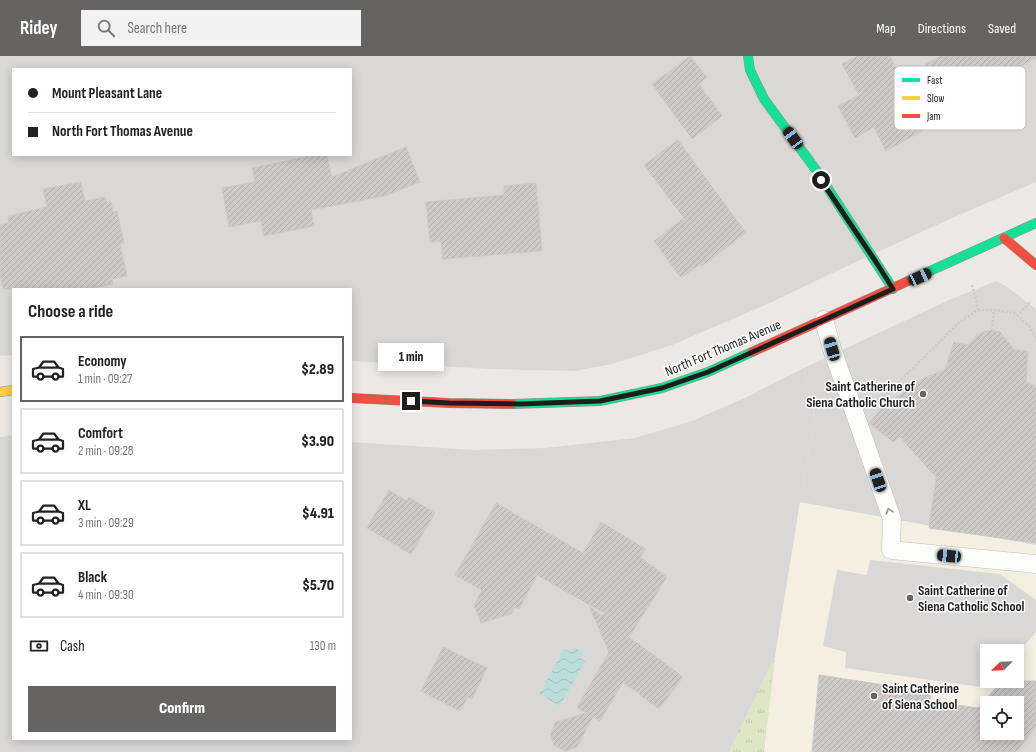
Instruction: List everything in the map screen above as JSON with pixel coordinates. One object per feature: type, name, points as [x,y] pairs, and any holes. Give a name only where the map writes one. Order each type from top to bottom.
[{"type":"street","points":[[748,56],[750,70],[764,99],[816,170],[893,289]]},
{"type":"street","name":"North Fort Thomas Avenue","points":[[352,398],[449,403],[519,404],[600,401],[662,388],[708,372],[1036,223]]},
{"type":"street","points":[[1004,238],[1036,265]]},
{"type":"street","points":[[0,392],[12,390]]},
{"type":"lane","points":[[824,320],[832,349],[856,413],[892,519],[891,550],[1036,564]]},
{"type":"path","points":[[972,285],[978,310]]},
{"type":"path","points":[[1017,316],[1031,301]]},
{"type":"path","points":[[856,413],[878,402],[961,321],[978,310],[994,310],[1014,313],[1030,328],[1036,338]]},
{"type":"path","points":[[992,330],[994,310]]},
{"type":"shaded area","points":[[0,56],[1036,56],[1036,182],[952,218],[772,302],[672,345],[612,364],[574,371],[490,369],[352,361],[352,288],[12,288],[12,355],[0,356]]},
{"type":"shaded area","name":"Saint Catherine of Siena Catholic Church","points":[[996,281],[1006,286],[1036,309],[1036,545],[800,502],[815,419],[804,368],[949,300]]},
{"type":"shaded area","points":[[804,368],[815,419],[775,657],[729,752],[0,752],[0,437],[12,435],[12,740],[352,740],[352,442],[472,450],[545,448],[635,438],[692,421],[745,398]]},
{"type":"shaded area","points":[[836,404],[869,486],[857,490],[824,408]]},
{"type":"shaded area","name":"Saint Catherine of Siena Catholic School","points":[[800,502],[1036,545],[1036,752],[764,752],[775,657]]},
{"type":"shaded area","points":[[870,560],[1000,574],[1036,600],[1036,632],[1024,646],[1024,644],[980,644],[980,687],[845,668],[846,652],[823,646],[837,570],[867,575]]},
{"type":"shaded area","points":[[1036,727],[1036,752],[1016,752]]},
{"type":"green space","points":[[775,657],[764,752],[729,752]]},
{"type":"water","points":[[573,647],[583,652],[580,658],[585,661],[560,706],[539,694],[564,649],[571,652]]},
{"type":"building","points":[[690,56],[707,77],[699,84],[722,116],[692,139],[652,84]]},
{"type":"building","points":[[857,56],[890,56],[895,66],[894,66],[894,130],[924,130],[886,151],[874,127],[855,138],[838,106],[859,95],[842,64]]},
{"type":"building","points":[[941,56],[1036,56],[1036,58],[1021,66],[922,66]]},
{"type":"building","points":[[678,140],[746,233],[702,266],[700,264],[681,278],[654,241],[684,218],[644,165]]},
{"type":"building","points":[[406,147],[420,182],[384,196],[311,210],[314,226],[264,236],[261,221],[229,227],[222,188],[255,182],[252,168],[310,156],[327,156],[332,177]]},
{"type":"building","points":[[81,182],[85,201],[105,197],[107,202],[111,201],[113,212],[117,211],[124,243],[120,244],[127,276],[112,279],[113,284],[94,288],[3,289],[0,273],[0,225],[9,222],[8,216],[47,207],[43,189]]},
{"type":"building","points":[[536,183],[542,251],[443,259],[441,241],[430,242],[426,202],[504,195],[504,186]]},
{"type":"building","name":"Saint Catherine of Siena Catholic Church","points":[[992,330],[1000,332],[1014,350],[1028,351],[1026,382],[1036,387],[1036,543],[929,528],[936,477],[900,437],[893,442],[869,423],[885,405],[926,377],[945,370],[954,342],[968,345],[976,336],[983,332]]},
{"type":"building","points":[[389,490],[407,501],[409,497],[435,513],[411,554],[367,528]]},
{"type":"building","points":[[496,503],[583,553],[601,522],[646,549],[640,557],[667,577],[629,637],[683,677],[659,709],[623,682],[600,721],[593,717],[577,747],[565,751],[554,745],[550,733],[556,722],[586,713],[577,707],[609,652],[589,606],[602,616],[604,613],[537,575],[519,609],[515,607],[511,614],[481,623],[474,605],[482,590],[455,575]]},
{"type":"building","points":[[443,647],[487,668],[472,699],[468,697],[460,711],[421,691]]},
{"type":"building","name":"Saint Catherine of Siena School","points":[[819,675],[931,692],[930,701],[978,708],[980,706],[980,740],[1024,740],[1024,696],[989,696],[996,688],[1024,688],[1024,681],[1036,681],[1036,727],[1016,752],[812,752]]},
{"type":"traffic: fast","points":[[748,56],[750,70],[764,99],[816,170],[893,289]]},
{"type":"traffic: fast","points":[[908,281],[1036,223]]},
{"type":"traffic: fast","points":[[512,404],[600,401],[662,388],[708,372],[752,352]]},
{"type":"traffic: slow","points":[[0,392],[12,390]]},
{"type":"traffic: jam","points":[[1004,238],[1036,265]]},
{"type":"traffic: jam","points":[[752,352],[908,281]]},
{"type":"traffic: jam","points":[[352,398],[449,403],[512,404]]},
{"type":"place","name":"Saint Catherine of Siena Catholic Church","points":[[923,394]]},
{"type":"place","name":"Saint Catherine of Siena Catholic School","points":[[910,598]]},
{"type":"place","name":"Saint Catherine of Siena School","points":[[874,696]]},
{"type":"route","points":[[411,401],[519,404],[600,401],[662,388],[708,372],[893,289],[821,180]]}]
